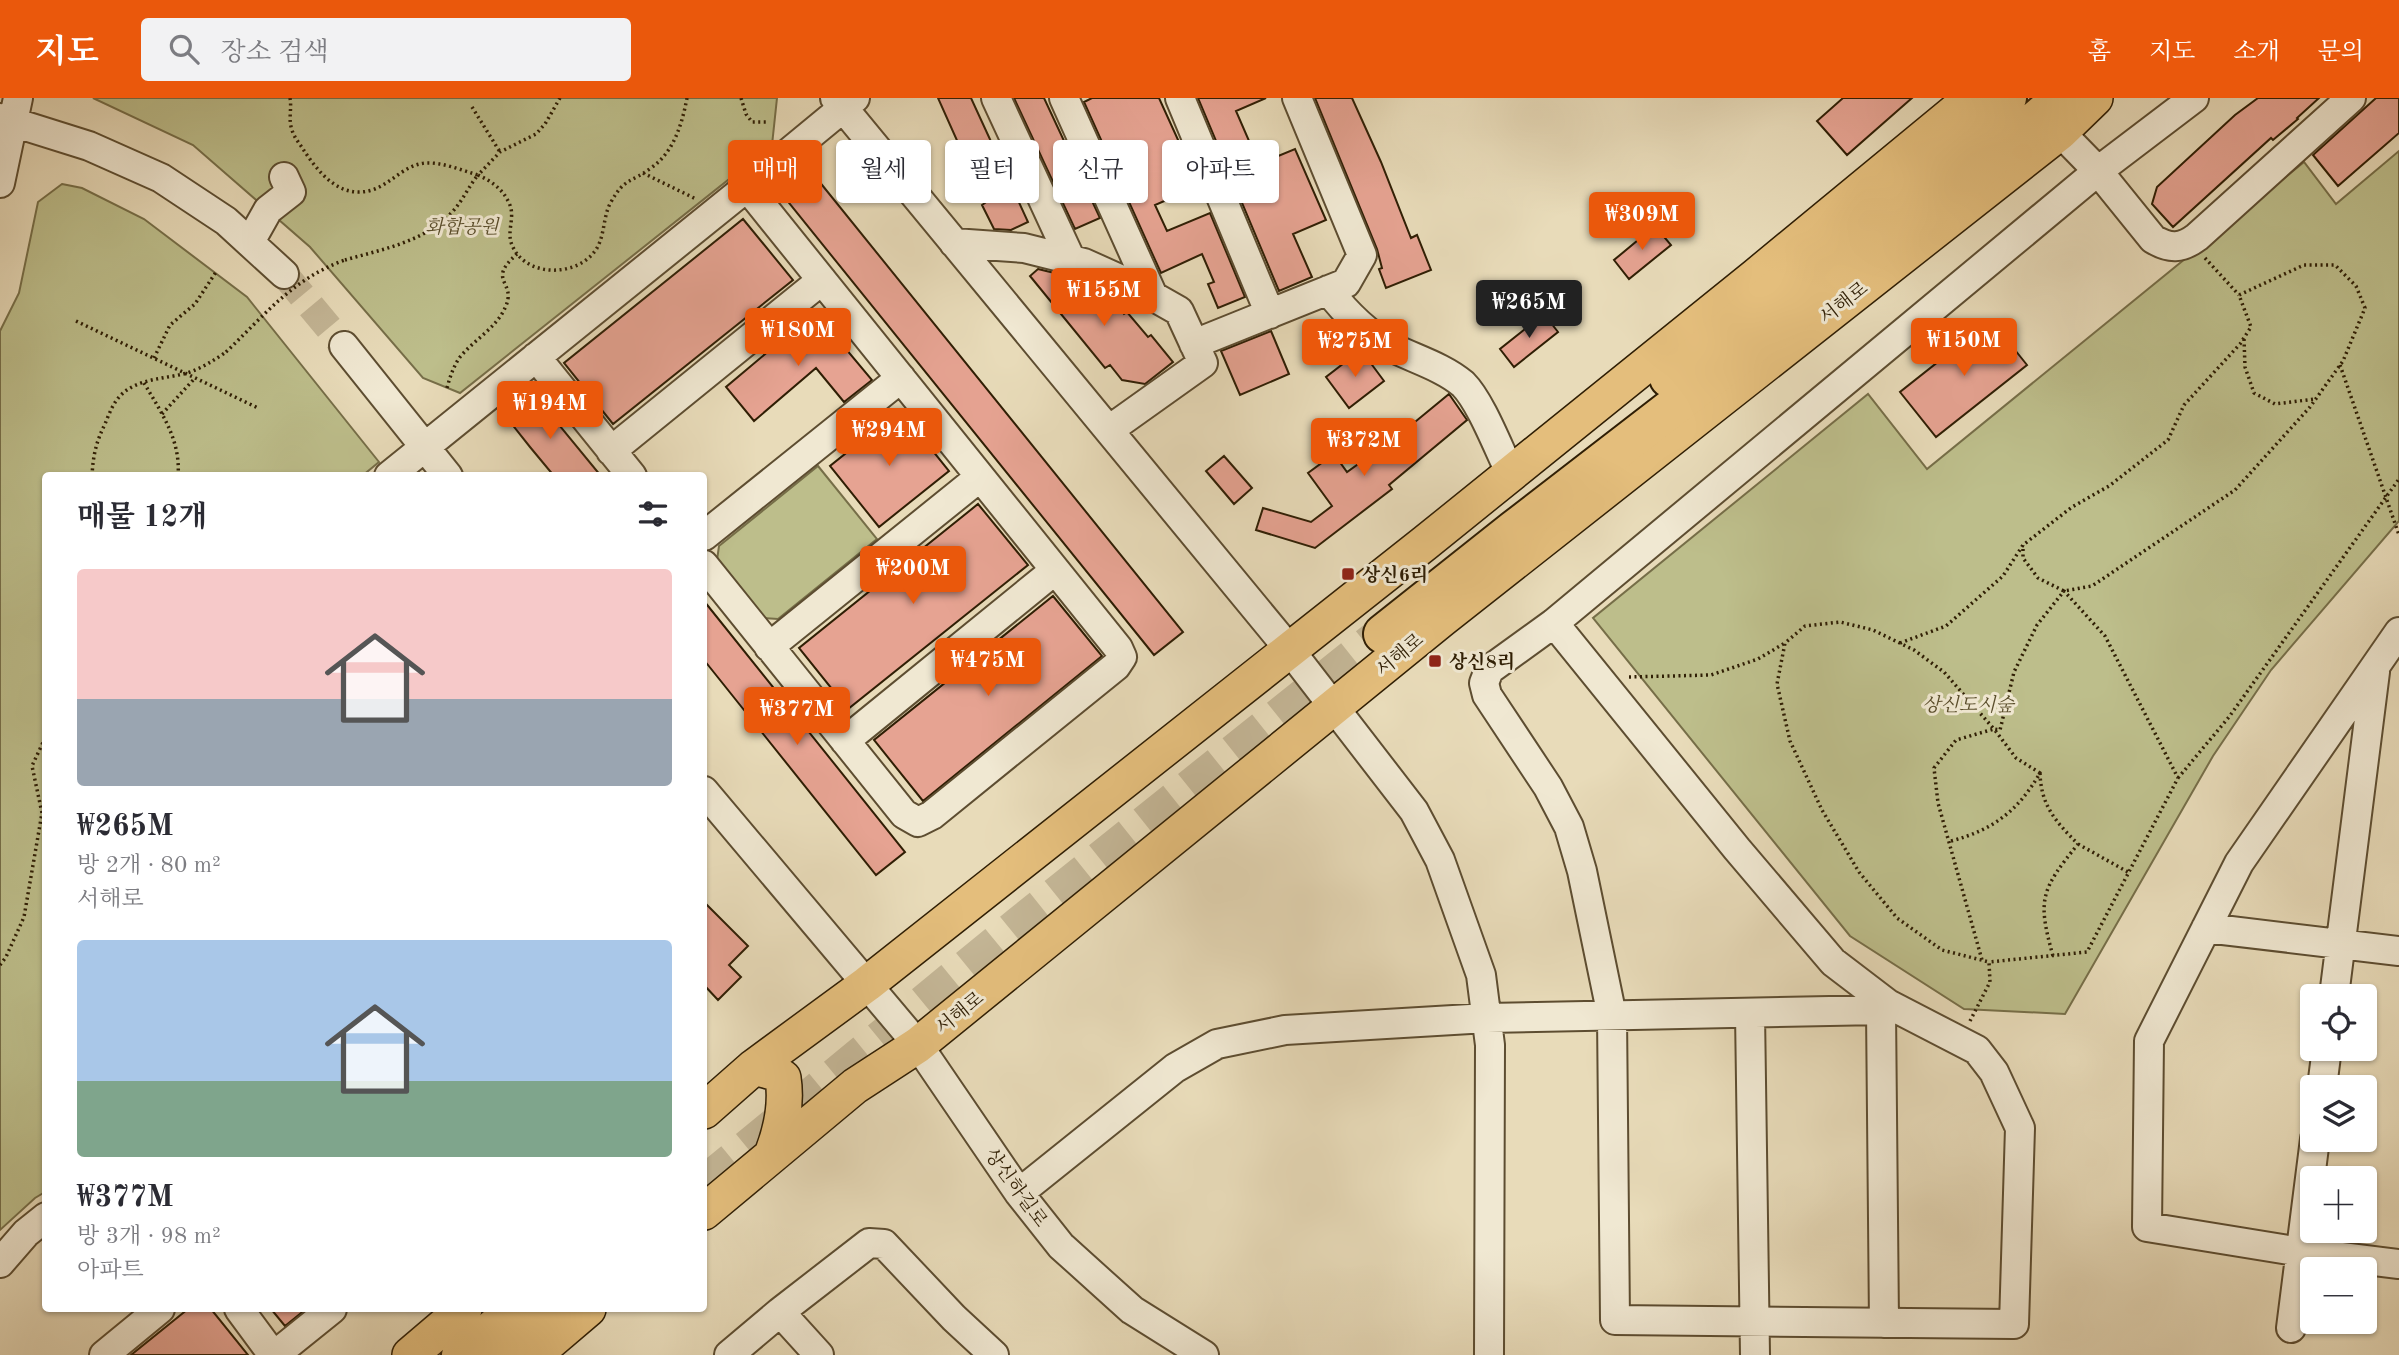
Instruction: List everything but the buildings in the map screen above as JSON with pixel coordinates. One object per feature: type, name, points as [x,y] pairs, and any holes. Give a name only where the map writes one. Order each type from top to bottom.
[{"type":"highway","name":"서해로","points":[[1380,623],[2007,98]]},
{"type":"highway","name":"서해로","points":[[1380,623],[1514,530],[1962,184],[2061,115]]},
{"type":"highway","points":[[461,1355],[513,1312]]},
{"type":"highway","points":[[494,1355],[547,1312]]},
{"type":"main road","name":"서해로","points":[[707,1209],[855,1086],[918,1045],[1334,708],[1380,623],[1511,474],[1972,98]]},
{"type":"main road","name":"서해로","points":[[2061,115],[2095,98]]},
{"type":"main road","name":"서해로","points":[[707,1108],[754,1067],[867,984],[1289,649],[1380,623]]},
{"type":"main road","points":[[754,1067],[783,1078],[786,1098],[773,1152]]},
{"type":"main road","points":[[410,1355],[460,1312]]},
{"type":"main road","points":[[534,1355],[584,1312]]},
{"type":"street","points":[[996,98],[1071,260]]},
{"type":"street","points":[[1063,98],[1153,296]]},
{"type":"street","points":[[1180,98],[1270,314]]},
{"type":"street","points":[[1194,344],[1346,283],[1362,255],[1297,98]]},
{"type":"street","points":[[1553,622],[1737,849],[1833,962],[1884,1007],[1977,1050],[1994,1072],[2020,1128],[2014,1324],[1615,1320],[1612,1016],[1582,871],[1569,827],[1548,788],[1484,689],[1489,670],[1553,622],[2098,171],[2194,98]]},
{"type":"street","points":[[2061,115],[2098,171],[2153,239],[2163,245],[2175,247],[2190,242],[2351,98]]},
{"type":"street","points":[[800,140],[844,101],[954,243],[1289,649],[1414,811],[1440,860],[1481,975],[1487,1018],[1490,1045],[1489,1355]]},
{"type":"street","points":[[0,183],[10,112],[161,178],[226,221],[284,274]]},
{"type":"street","points":[[250,242],[268,210],[291,192],[284,177]]},
{"type":"street","points":[[394,472],[728,202]]},
{"type":"street","points":[[707,569],[904,814],[918,822],[932,815],[1121,662],[1121,653],[760,203]]},
{"type":"street","points":[[954,243],[1024,248],[1071,260],[1135,286],[1179,311],[1203,363],[1108,430]]},
{"type":"street","points":[[611,451],[822,280]]},
{"type":"street","points":[[1328,290],[1342,309],[1365,330],[1389,346],[1441,370],[1462,384],[1473,396],[1511,474]]},
{"type":"street","points":[[344,346],[445,472]]},
{"type":"street","points":[[536,357],[629,472]]},
{"type":"street","points":[[707,534],[901,378]]},
{"type":"street","points":[[769,647],[980,477]]},
{"type":"street","points":[[845,741],[1054,571]]},
{"type":"street","points":[[2399,632],[2239,863],[2149,1041],[2147,1227],[2301,1252],[2399,1264]]},
{"type":"street","points":[[2335,984],[2376,665]]},
{"type":"street","name":"상신하길로","points":[[707,795],[918,1045],[1019,1193],[1061,1246],[1132,1310],[1204,1355]]},
{"type":"street","points":[[2206,928],[2399,951]]},
{"type":"street","points":[[1019,1193],[1175,1068],[1217,1044],[1285,1030],[1487,1018],[1750,1013],[1884,1007]]},
{"type":"street","points":[[1884,1007],[1884,1323]]},
{"type":"street","points":[[1750,1013],[1755,1355]]},
{"type":"street","points":[[2291,1328],[2313,1152]]},
{"type":"street","points":[[0,1263],[26,1233],[42,1220]]},
{"type":"street","points":[[729,1355],[869,1243],[884,1244],[954,1318],[994,1355]]},
{"type":"street","points":[[104,1355],[156,1312]]},
{"type":"street","points":[[241,1312],[274,1355],[328,1312]]},
{"type":"street","points":[[780,1312],[819,1355]]},
{"type":"path","points":[[290,98],[292,133],[323,176],[350,191],[369,191],[383,186],[406,169],[424,163],[478,175],[491,181],[509,202],[513,216],[510,238],[517,254],[530,265],[552,272],[587,258],[597,248],[606,213],[617,193],[623,183],[660,160],[672,144],[681,124],[687,98]]},
{"type":"path","points":[[92,472],[93,453],[111,410],[121,395],[134,386],[208,365],[226,352],[289,290],[324,268],[409,242],[429,229],[454,210],[478,175],[500,152],[536,134],[560,98]]},
{"type":"path","points":[[741,98],[748,119],[752,122],[766,122]]},
{"type":"path","points":[[472,107],[500,152]]},
{"type":"path","points":[[642,173],[701,201]]},
{"type":"path","points":[[1900,643],[1946,626],[2003,576],[2023,545],[2072,507],[2109,486],[2168,440],[2184,405],[2244,339],[2251,327],[2239,295],[2190,242]]},
{"type":"path","points":[[447,388],[452,370],[461,356],[504,310],[508,293],[502,272],[517,254]]},
{"type":"path","points":[[1982,960],[1938,803],[1934,768],[1956,740],[1994,729],[2000,730],[2014,672],[2037,625],[2064,591],[2092,586],[2235,490],[2315,399],[2340,365],[2365,308],[2356,286],[2335,265],[2304,265],[2239,295]]},
{"type":"path","points":[[154,358],[170,325],[195,304],[216,272]]},
{"type":"path","points":[[76,321],[258,408]]},
{"type":"path","points":[[2244,339],[2245,368],[2254,393],[2275,404],[2315,399]]},
{"type":"path","points":[[2340,365],[2399,535]]},
{"type":"path","points":[[162,414],[195,378]]},
{"type":"path","points":[[144,383],[174,440],[178,472]]},
{"type":"path","points":[[1785,643],[1777,684],[1790,741],[1822,810],[1859,872],[1897,918],[1942,950],[1982,960],[2087,952],[2178,778],[2229,718],[2399,479]]},
{"type":"path","points":[[2023,545],[2023,558],[2038,578],[2064,591],[2105,636],[2178,778]]},
{"type":"path","points":[[1599,678],[1711,675],[1758,659],[1785,643],[1805,626],[1840,622],[1873,630],[1914,650],[1944,672],[2016,758],[2040,773]]},
{"type":"path","points":[[0,965],[24,917],[42,813],[32,766],[42,745]]},
{"type":"path","points":[[2040,773],[2040,788],[2054,820],[2078,844],[2128,872]]},
{"type":"path","points":[[1950,841],[1972,835],[2009,814],[2040,773]]},
{"type":"path","points":[[2053,956],[2044,922],[2044,896],[2060,867],[2078,844]]},
{"type":"path","points":[[1959,1041],[1990,982],[1989,961]]},
{"type":"green space","name":"화합공원","points":[[93,98],[777,98],[773,140],[728,140],[728,180],[460,393],[423,378],[310,247],[193,145]]},
{"type":"green space","name":"상신도시숲","points":[[2399,151],[2399,521],[2271,670],[2213,756],[2065,1014],[1964,1009],[1850,936],[1593,618],[1868,394],[1927,469],[2304,162],[2336,204]]},
{"type":"green space","points":[[62,184],[82,188],[144,219],[247,297],[379,462],[367,472],[42,472],[42,1194],[0,1230],[0,331],[19,293],[38,202]]},
{"type":"green space","points":[[818,466],[877,539],[778,619],[763,618],[717,560],[719,546]]},
{"type":"tunnel","points":[[284,274],[344,346]]},
{"type":"tunnel","points":[[707,1183],[1020,925],[1383,634]]},
{"type":"place","name":"상신6리","points":[[1348,574]]},
{"type":"place","name":"상신8리","points":[[1435,661]]}]
